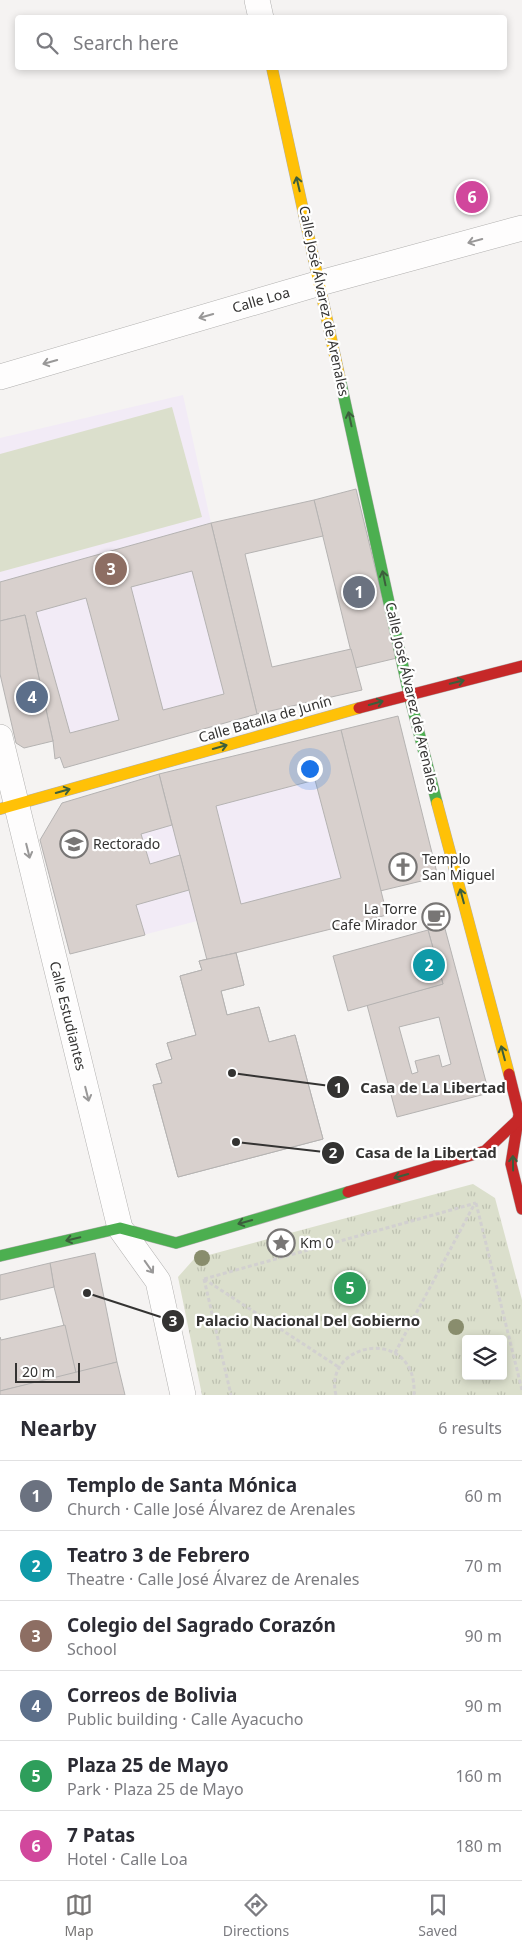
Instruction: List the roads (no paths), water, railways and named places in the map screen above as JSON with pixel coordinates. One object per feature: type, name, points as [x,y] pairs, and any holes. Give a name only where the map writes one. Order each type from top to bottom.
[{"type":"street","points":[[257,0],[260,15]]},
{"type":"street","name":"Calle José Álvarez de Arenales","points":[[272,70],[409,694],[521,1117]]},
{"type":"street","name":"Calle Loa","points":[[0,376],[320,283],[522,228]]},
{"type":"street","name":"Calle Batalla de Junín","points":[[8,806],[409,694],[522,666]]},
{"type":"street","name":"Calle Estudiantes","points":[[0,737],[8,806],[120,1228]]},
{"type":"street","points":[[521,1117],[511,1164],[522,1209]]},
{"type":"street","points":[[0,1256],[120,1228],[176,1243],[485,1151],[521,1117]]},
{"type":"street","points":[[120,1228],[158,1281],[183,1395]]},
{"type":"place","name":"7 Patas","points":[[472,197]]},
{"type":"place","name":"Colegio del Sagrado Corazón","points":[[111,569]]},
{"type":"place","name":"Templo de Santa Mónica","points":[[359,592]]},
{"type":"place","name":"Correos de Bolivia","points":[[32,697]]},
{"type":"place","name":"Rectorado","points":[[74,844]]},
{"type":"place","name":"Templo San Miguel","points":[[403,867]]},
{"type":"place","name":"La Torre Cafe Mirador","points":[[436,917]]},
{"type":"place","name":"Teatro 3 de Febrero","points":[[429,965]]},
{"type":"place","name":"Casa de La Libertad","points":[[232,1073]]},
{"type":"place","name":"Casa de la Libertad","points":[[236,1142]]},
{"type":"place","name":"Km 0","points":[[281,1243]]},
{"type":"place","name":"Plaza 25 de Mayo","points":[[350,1288]]},
{"type":"place","name":"Palacio Nacional Del Gobierno","points":[[87,1293]]}]
